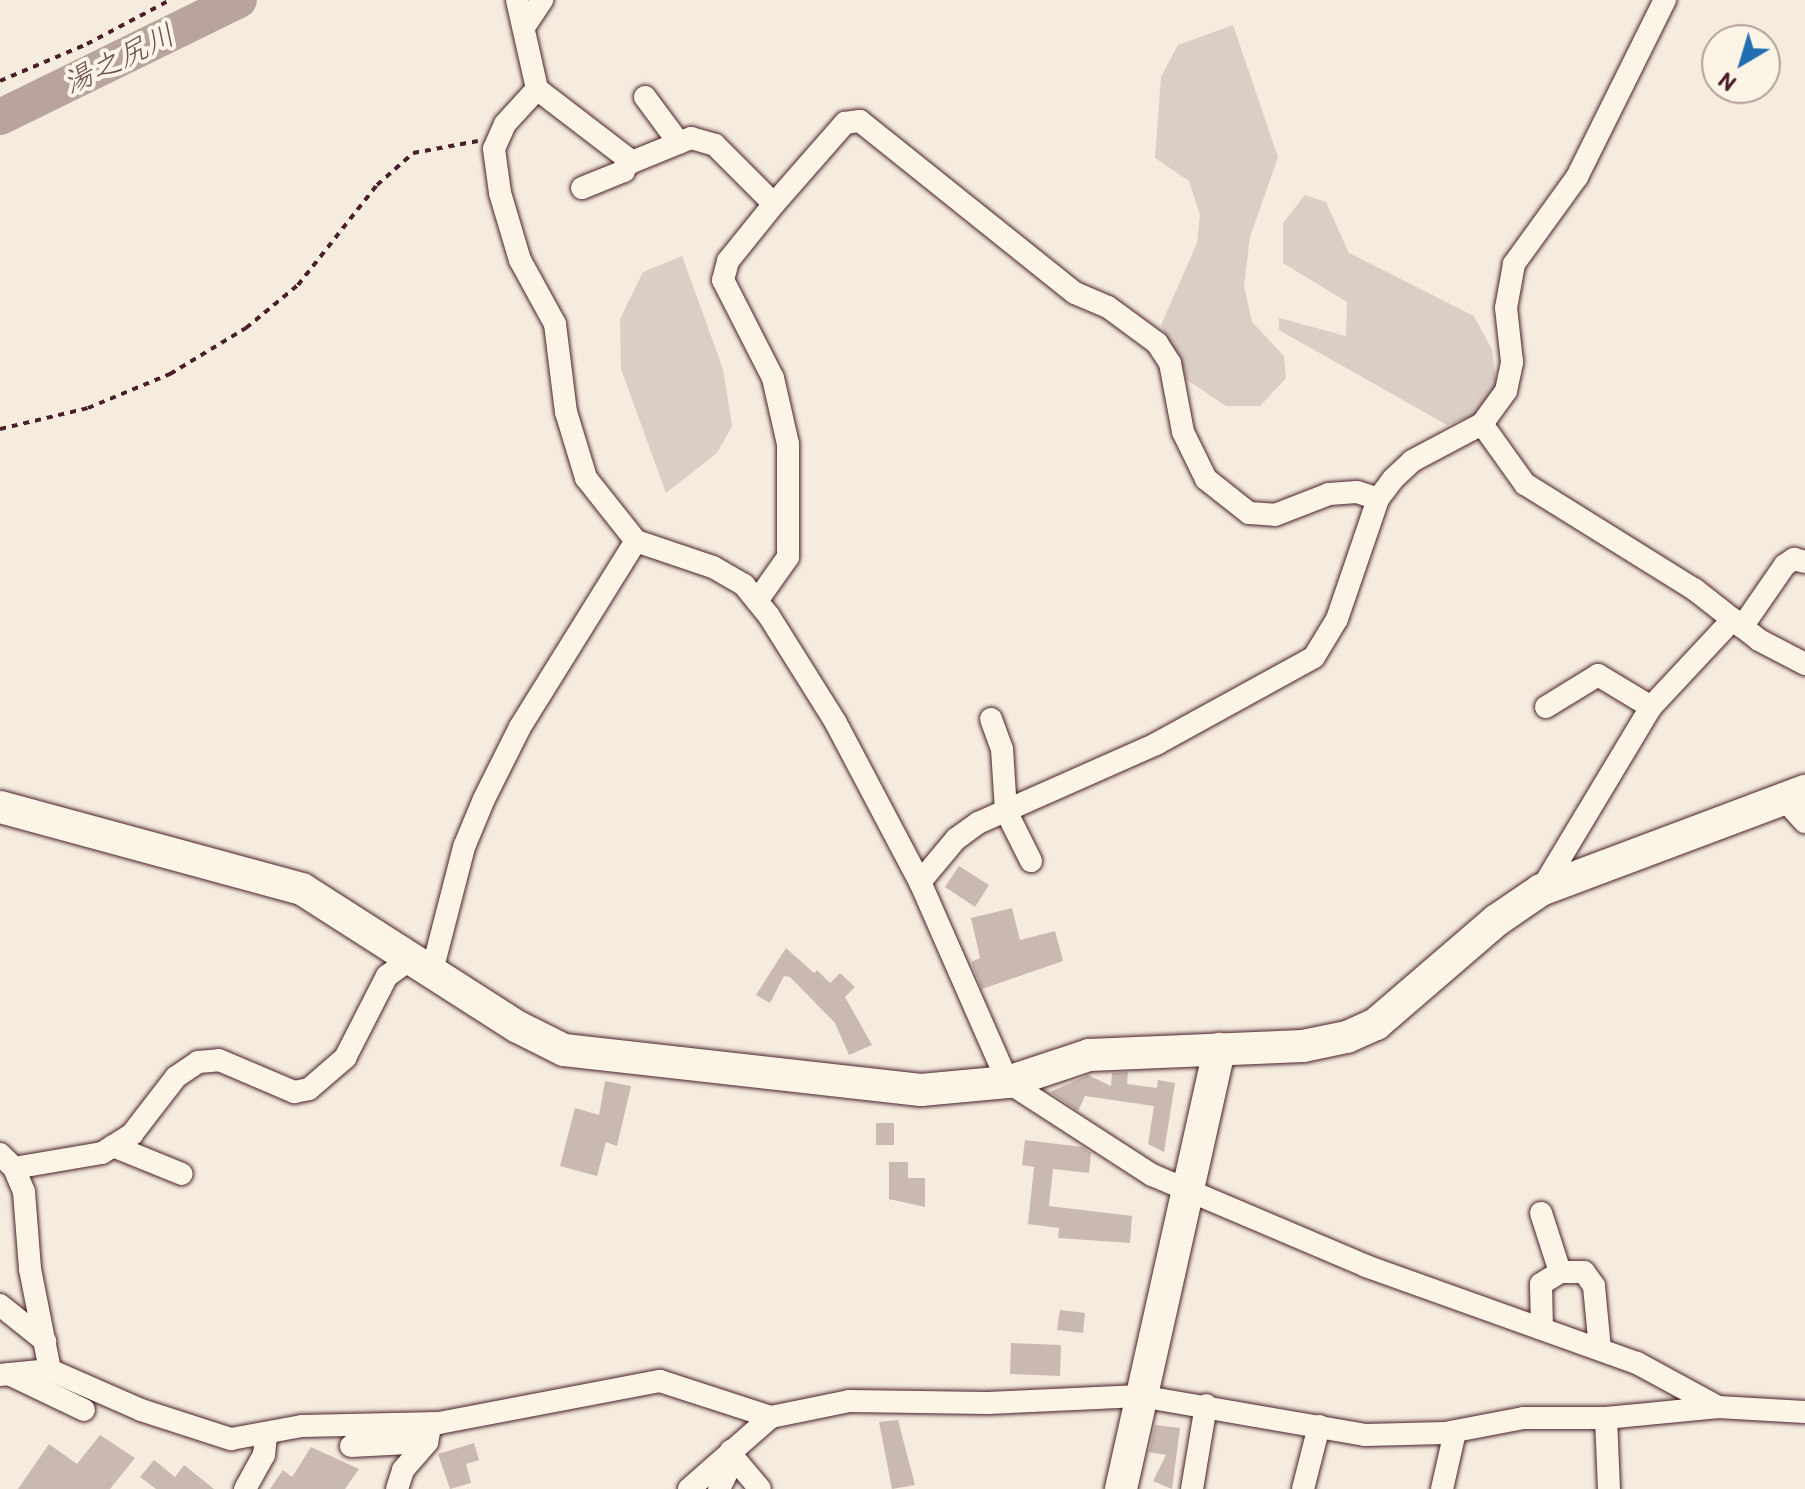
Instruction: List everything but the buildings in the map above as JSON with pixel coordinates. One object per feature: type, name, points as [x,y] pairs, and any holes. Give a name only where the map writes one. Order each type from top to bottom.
[{"type":"street","points":[[517,0],[526,24],[537,89],[632,162],[691,138],[715,145],[774,204]]},
{"type":"street","points":[[526,24],[542,0]]},
{"type":"street","points":[[920,882],[956,839],[1006,811],[1156,744],[1314,657],[1337,619],[1378,499],[1412,461],[1482,424],[1506,391],[1512,362],[1506,308],[1514,264],[1577,177],[1665,0]]},
{"type":"street","points":[[537,89],[494,149],[500,193],[520,260],[555,324],[566,412],[586,478],[636,541],[713,567],[744,585],[757,601],[836,723],[920,882],[1008,1082],[1088,1137],[1188,1190],[1366,1266],[1637,1363],[1718,1407]]},
{"type":"street","points":[[645,97],[679,143]]},
{"type":"street","points":[[757,601],[788,557],[788,444],[773,378],[723,280],[728,261],[845,123],[860,121],[1075,293],[1108,307],[1157,343],[1170,363],[1183,432],[1206,479],[1249,513],[1275,515],[1329,494],[1357,492],[1378,499]]},
{"type":"street","points":[[582,188],[624,171],[627,159]]},
{"type":"street","points":[[1482,424],[1525,484],[1694,589],[1738,623],[1805,664]]},
{"type":"street","points":[[422,965],[464,847],[520,727],[636,541]]},
{"type":"street","points":[[1541,890],[1651,707],[1738,623],[1785,565],[1794,559],[1805,562]]},
{"type":"street","points":[[1546,707],[1598,675],[1651,707]]},
{"type":"street","points":[[991,719],[1002,749],[1006,811],[1031,861]]},
{"type":"street","points":[[0,807],[302,889],[564,1050],[921,1090],[1008,1082],[1089,1055],[1303,1046],[1376,1024],[1497,920],[1541,890],[1798,804]]},
{"type":"street","points":[[50,1370],[30,1269],[24,1192],[7,1161],[102,1153],[132,1134],[176,1077],[198,1062],[219,1060],[294,1092],[309,1089],[345,1058],[387,976],[422,965]]},
{"type":"street","points":[[1121,1489],[1219,1049]]},
{"type":"street","points":[[113,1146],[182,1174]]},
{"type":"street","points":[[1541,1213],[1560,1272]]},
{"type":"street","points":[[1542,1329],[1541,1284],[1560,1272],[1584,1272],[1594,1286],[1600,1349]]},
{"type":"street","points":[[0,1305],[45,1341]]},
{"type":"street","points":[[4,1374],[50,1370],[141,1410],[231,1439],[266,1436],[302,1426],[429,1432]]},
{"type":"street","points":[[4,1374],[84,1410]]},
{"type":"street","points":[[351,1446],[660,1381],[771,1417],[849,1401],[988,1403],[1140,1396],[1206,1405],[1365,1435],[1455,1432],[1524,1418],[1606,1418],[1718,1407],[1805,1412]]},
{"type":"street","points":[[1192,1489],[1206,1405]]},
{"type":"street","points":[[689,1489],[733,1454],[771,1417]]},
{"type":"street","points":[[1606,1418],[1609,1489]]},
{"type":"street","points":[[1303,1489],[1319,1426]]},
{"type":"street","points":[[397,1489],[403,1470],[429,1432]]},
{"type":"street","points":[[1442,1489],[1455,1432]]},
{"type":"street","points":[[245,1489],[264,1455],[266,1436]]},
{"type":"street","points":[[719,1489],[733,1454]]},
{"type":"street","points":[[733,1454],[760,1489]]},
{"type":"path","points":[[0,81],[87,44],[170,0]]},
{"type":"path","points":[[0,429],[88,408],[170,374],[246,328],[298,285],[377,185],[413,153],[500,137]]},
{"type":"shaded area","points":[[1233,25],[1278,157],[1250,237],[1244,286],[1252,322],[1284,356],[1286,378],[1260,406],[1226,406],[1187,380],[1161,325],[1197,243],[1200,215],[1189,181],[1155,158],[1161,77],[1178,45]]},
{"type":"shaded area","points":[[1305,195],[1326,202],[1349,253],[1474,316],[1492,350],[1497,388],[1481,413],[1447,425],[1279,330],[1279,318],[1346,336],[1347,302],[1283,263],[1283,223]]},
{"type":"shaded area","points":[[682,256],[723,369],[732,426],[717,453],[666,493],[621,369],[620,319],[643,272]]},
{"type":"waterway","name":"湯之尻川","points":[[0,117],[239,0]]}]
